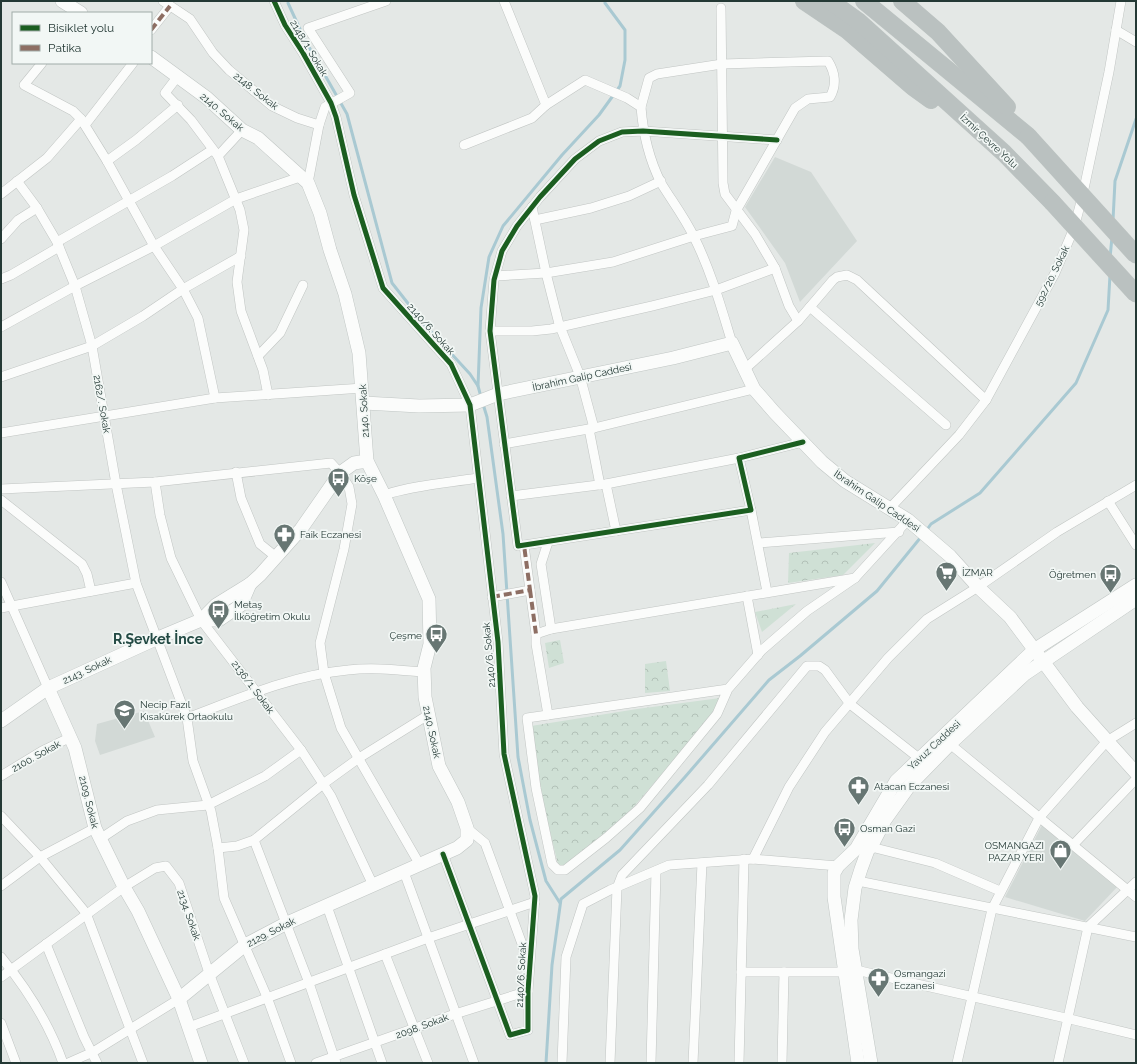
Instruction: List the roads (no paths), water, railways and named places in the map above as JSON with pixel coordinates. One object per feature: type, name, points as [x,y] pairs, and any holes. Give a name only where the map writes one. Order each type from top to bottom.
[{"type":"highway","points":[[804,1],[846,30],[912,87],[1004,153]]},
{"type":"highway","name":"İzmir Çevre Yolu","points":[[830,1],[858,21],[1004,153],[1052,202],[1136,294]]},
{"type":"highway","points":[[864,1],[1028,136]]},
{"type":"highway","points":[[902,1],[938,32],[1011,111],[1028,136],[1136,255]]},
{"type":"main road","points":[[62,1],[79,12]]},
{"type":"main road","name":"2140. Sokak","points":[[152,58],[207,98],[242,130],[258,138],[304,180],[320,213],[330,250],[345,294],[359,352],[363,388],[367,461],[384,495],[429,599],[430,644],[424,672],[425,697],[439,766],[458,802],[467,834]]},
{"type":"main road","name":"İbrahim Galip Caddesi","points":[[364,403],[419,406],[470,405],[498,394],[673,358],[732,343],[754,389],[803,442],[845,481],[890,508],[944,549],[978,587],[1010,617],[1077,707],[1136,773]]},
{"type":"main road","name":"2143. Sokak","points":[[1,721],[48,688],[201,620],[216,605],[250,584],[276,558],[301,529],[340,473],[354,463],[367,461]]},
{"type":"main road","name":"Yavuz Caddesi","points":[[871,1063],[834,897],[834,873],[838,866],[856,848],[896,781],[1034,650],[1136,585]]},
{"type":"main road","name":"Yavuz Caddesi","points":[[858,1063],[850,971],[852,949],[851,920],[856,884],[868,850],[885,820],[910,785],[950,744],[1025,674],[1136,599]]},
{"type":"main road","name":"2109. Sokak","points":[[48,688],[71,737],[85,784],[97,834],[138,911],[178,999],[201,1063]]},
{"type":"main road","name":"2129. Sokak","points":[[178,999],[245,945],[285,924],[457,848],[467,834]]},
{"type":"main road","points":[[833,881],[838,890],[845,892],[856,884],[856,875],[852,871],[838,866]]},
{"type":"street","name":"2148/1. Sokak","points":[[274,1],[284,25],[303,53],[331,103]]},
{"type":"street","points":[[1,327],[75,286],[154,246],[236,199],[304,180],[325,107],[350,93],[308,28],[386,1]]},
{"type":"street","points":[[504,1],[546,105]]},
{"type":"street","name":"592/20. Sokak","points":[[890,508],[959,435],[986,400],[1045,291],[1074,228],[1092,156],[1121,1]]},
{"type":"street","points":[[152,28],[166,3]]},
{"type":"street","name":"2148. Sokak","points":[[166,3],[190,19],[213,53],[229,70],[272,106],[297,118],[319,125]]},
{"type":"street","points":[[721,8],[723,183],[725,194],[736,211],[755,234],[775,268],[790,306],[798,321]]},
{"type":"street","points":[[1116,30],[1136,42]]},
{"type":"street","points":[[495,276],[546,273],[613,262],[694,236],[732,226],[736,211],[795,108],[808,99],[830,97],[834,90],[834,74],[828,61],[722,64],[657,74],[649,78],[640,107],[643,131],[661,181],[694,236],[716,290],[732,343]]},
{"type":"street","points":[[41,64],[24,85],[73,111],[83,122],[107,161],[154,246],[183,289],[198,318],[215,398]]},
{"type":"street","points":[[1,194],[47,158],[83,122],[132,64]]},
{"type":"street","points":[[178,76],[166,93],[191,120],[215,153],[236,199],[244,230],[237,282],[241,311],[258,356],[268,394]]},
{"type":"street","points":[[464,145],[532,118],[546,105],[585,80],[627,98],[640,107]]},
{"type":"street","name":"2140/6. Sokak","points":[[331,103],[336,117],[354,195],[383,288],[451,364],[470,405],[498,642],[504,754],[535,902],[528,991],[528,1030],[510,1035],[443,854]]},
{"type":"street","points":[[107,161],[136,140],[178,105]]},
{"type":"street","points":[[1,279],[11,275],[58,244],[130,201],[215,153],[242,130]]},
{"type":"street","points":[[751,510],[518,546],[490,331],[495,276],[502,251],[532,207],[575,159],[599,141],[622,132],[643,131],[776,140]]},
{"type":"street","name":"2162/. Sokak","points":[[17,181],[38,208],[58,244],[75,286],[92,346],[116,484],[136,583],[158,638],[186,718],[193,761],[211,811],[218,848],[224,898],[267,997],[291,1063]]},
{"type":"street","points":[[535,220],[606,204],[629,196],[661,181]]},
{"type":"street","points":[[532,207],[546,273],[560,326],[580,376],[603,484],[616,531]]},
{"type":"street","points":[[1,239],[18,220],[38,208]]},
{"type":"street","points":[[1,377],[92,346],[143,316],[183,289],[241,256]]},
{"type":"street","points":[[490,331],[532,331],[652,306],[716,290],[775,268]]},
{"type":"street","points":[[745,369],[798,321],[837,277],[847,275],[853,277],[986,400]]},
{"type":"street","points":[[258,356],[280,333],[303,285]]},
{"type":"street","points":[[810,307],[946,426]]},
{"type":"street","points":[[1,433],[215,398],[363,388]]},
{"type":"street","points":[[504,444],[592,428],[754,389]]},
{"type":"street","points":[[512,496],[603,484],[739,458],[803,442]]},
{"type":"street","points":[[739,458],[758,543],[767,592]]},
{"type":"street","points":[[1,490],[155,482],[236,472],[331,463],[349,487],[352,504],[344,549],[320,643],[324,673],[341,728],[420,865]]},
{"type":"street","points":[[236,472],[241,498],[260,544],[276,558]]},
{"type":"street","points":[[384,495],[408,487],[442,484],[478,478]]},
{"type":"street","name":"2136/1. Sokak","points":[[155,482],[160,515],[171,558],[201,620],[301,750],[331,796],[373,885]]},
{"type":"street","points":[[738,1063],[741,972],[748,859],[789,787],[825,732],[888,658],[927,619],[978,587],[1057,532],[1136,485]]},
{"type":"street","points":[[1,500],[82,564],[87,574],[91,591]]},
{"type":"street","points":[[1108,501],[1136,545]]},
{"type":"street","points":[[728,689],[527,718],[536,788],[552,864],[558,870],[565,870],[606,838],[640,808],[717,714],[728,689],[758,655],[807,611],[855,578],[899,532],[913,524]]},
{"type":"street","points":[[758,543],[899,532]]},
{"type":"street","points":[[548,542],[541,564],[551,629]]},
{"type":"street","points":[[524,545],[536,634],[536,644],[548,715]]},
{"type":"street","points":[[536,634],[543,630],[855,578]]},
{"type":"street","name":"2109. Sokak","points":[[1,582],[48,688]]},
{"type":"street","points":[[1,608],[136,583]]},
{"type":"street","points":[[492,597],[530,590]]},
{"type":"street","points":[[747,596],[758,655]]},
{"type":"street","points":[[610,1063],[617,888],[622,875],[708,785],[807,666],[819,666],[825,670],[850,704],[920,759]]},
{"type":"street","points":[[186,718],[257,692],[324,673],[348,670],[388,669],[424,672]]},
{"type":"street","points":[[218,848],[238,846],[254,840],[323,784],[359,758],[428,715]]},
{"type":"street","points":[[957,1063],[974,997],[992,909],[1000,891],[1039,818],[1107,741],[1136,723]]},
{"type":"street","name":"2100. Sokak","points":[[1,776],[42,751],[71,737]]},
{"type":"street","points":[[950,744],[1039,818],[1074,844],[1136,897]]},
{"type":"street","points":[[2,883],[40,857],[127,821],[157,810],[208,805],[265,776],[301,750]]},
{"type":"street","points":[[1074,844],[1136,779]]},
{"type":"street","points":[[1,816],[40,857],[86,913],[143,1063]]},
{"type":"street","points":[[467,834],[486,843],[530,968]]},
{"type":"street","points":[[254,840],[285,924],[309,983],[335,1060]]},
{"type":"street","points":[[871,847],[935,863],[1000,891]]},
{"type":"street","points":[[562,1063],[566,957],[584,904],[669,865],[748,859],[838,866]]},
{"type":"street","points":[[693,1063],[702,863]]},
{"type":"street","name":"2134. Sokak","points":[[1,977],[86,913],[124,887],[155,868],[166,866],[178,884],[209,973],[244,1063]]},
{"type":"street","points":[[651,1063],[656,871]]},
{"type":"street","points":[[404,872],[474,1063]]},
{"type":"street","points":[[1058,1063],[1070,1018],[1088,927],[1136,882]]},
{"type":"street","points":[[856,884],[1136,937]]},
{"type":"street","points":[[189,1027],[428,938],[535,902]]},
{"type":"street","points":[[327,906],[382,1063]]},
{"type":"street","points":[[46,944],[84,1037],[93,1052],[97,1063]]},
{"type":"street","points":[[385,954],[428,1063]]},
{"type":"street","points":[[1,957],[26,988],[42,1014],[63,1063]]},
{"type":"street","points":[[741,972],[850,971],[1070,1018],[1136,1035]]},
{"type":"street","points":[[782,1063],[784,972]]},
{"type":"street","name":"2098. Sokak","points":[[316,1063],[335,1060],[414,1028],[528,991]]},
{"type":"street","name":"2129. Sokak","points":[[68,1063],[93,1052],[178,999]]},
{"type":"street","points":[[1,1023],[16,1063]]},
{"type":"waterway","points":[[288,3],[305,40],[347,114],[392,283],[425,325],[470,374],[478,386],[481,397]]},
{"type":"waterway","points":[[478,386],[481,308],[489,257],[503,226],[562,155],[599,115],[620,86],[625,60],[625,30],[605,3]]},
{"type":"waterway","points":[[1113,220],[1115,181],[1136,119]]},
{"type":"waterway","points":[[1110,258],[1112,237]]},
{"type":"waterway","points":[[926,531],[931,524],[980,493],[1076,383],[1108,310],[1110,275]]},
{"type":"waterway","points":[[483,404],[487,417],[503,534],[518,757],[530,820],[546,881],[560,903]]},
{"type":"waterway","points":[[546,1063],[552,965],[561,899],[620,850],[769,680],[877,591],[921,537]]},
{"type":"place","name":"Köşe","points":[[338,498]]},
{"type":"place","name":"Faik Eczanesi","points":[[285,554]]},
{"type":"place","name":"İZMAR","points":[[947,592]]},
{"type":"place","name":"Öğretmen","points":[[1111,594]]},
{"type":"place","name":"Metaş İlköğretim Okulu","points":[[218,630]]},
{"type":"place","name":"Çeşme","points":[[437,654]]},
{"type":"place","name":"Necip Fazıl Kısakürek Ortaokulu","points":[[124,730]]},
{"type":"place","name":"Atacan Eczanesi","points":[[859,806]]},
{"type":"place","name":"Osman Gazi","points":[[844,848]]},
{"type":"place","name":"OSMANGAZI PAZAR YERI","points":[[1060,870]]},
{"type":"place","name":"Osmangazi Eczanesi","points":[[878,998]]},
{"type":"district","name":"R.Şevket İnce","points":[[158,639]]}]
